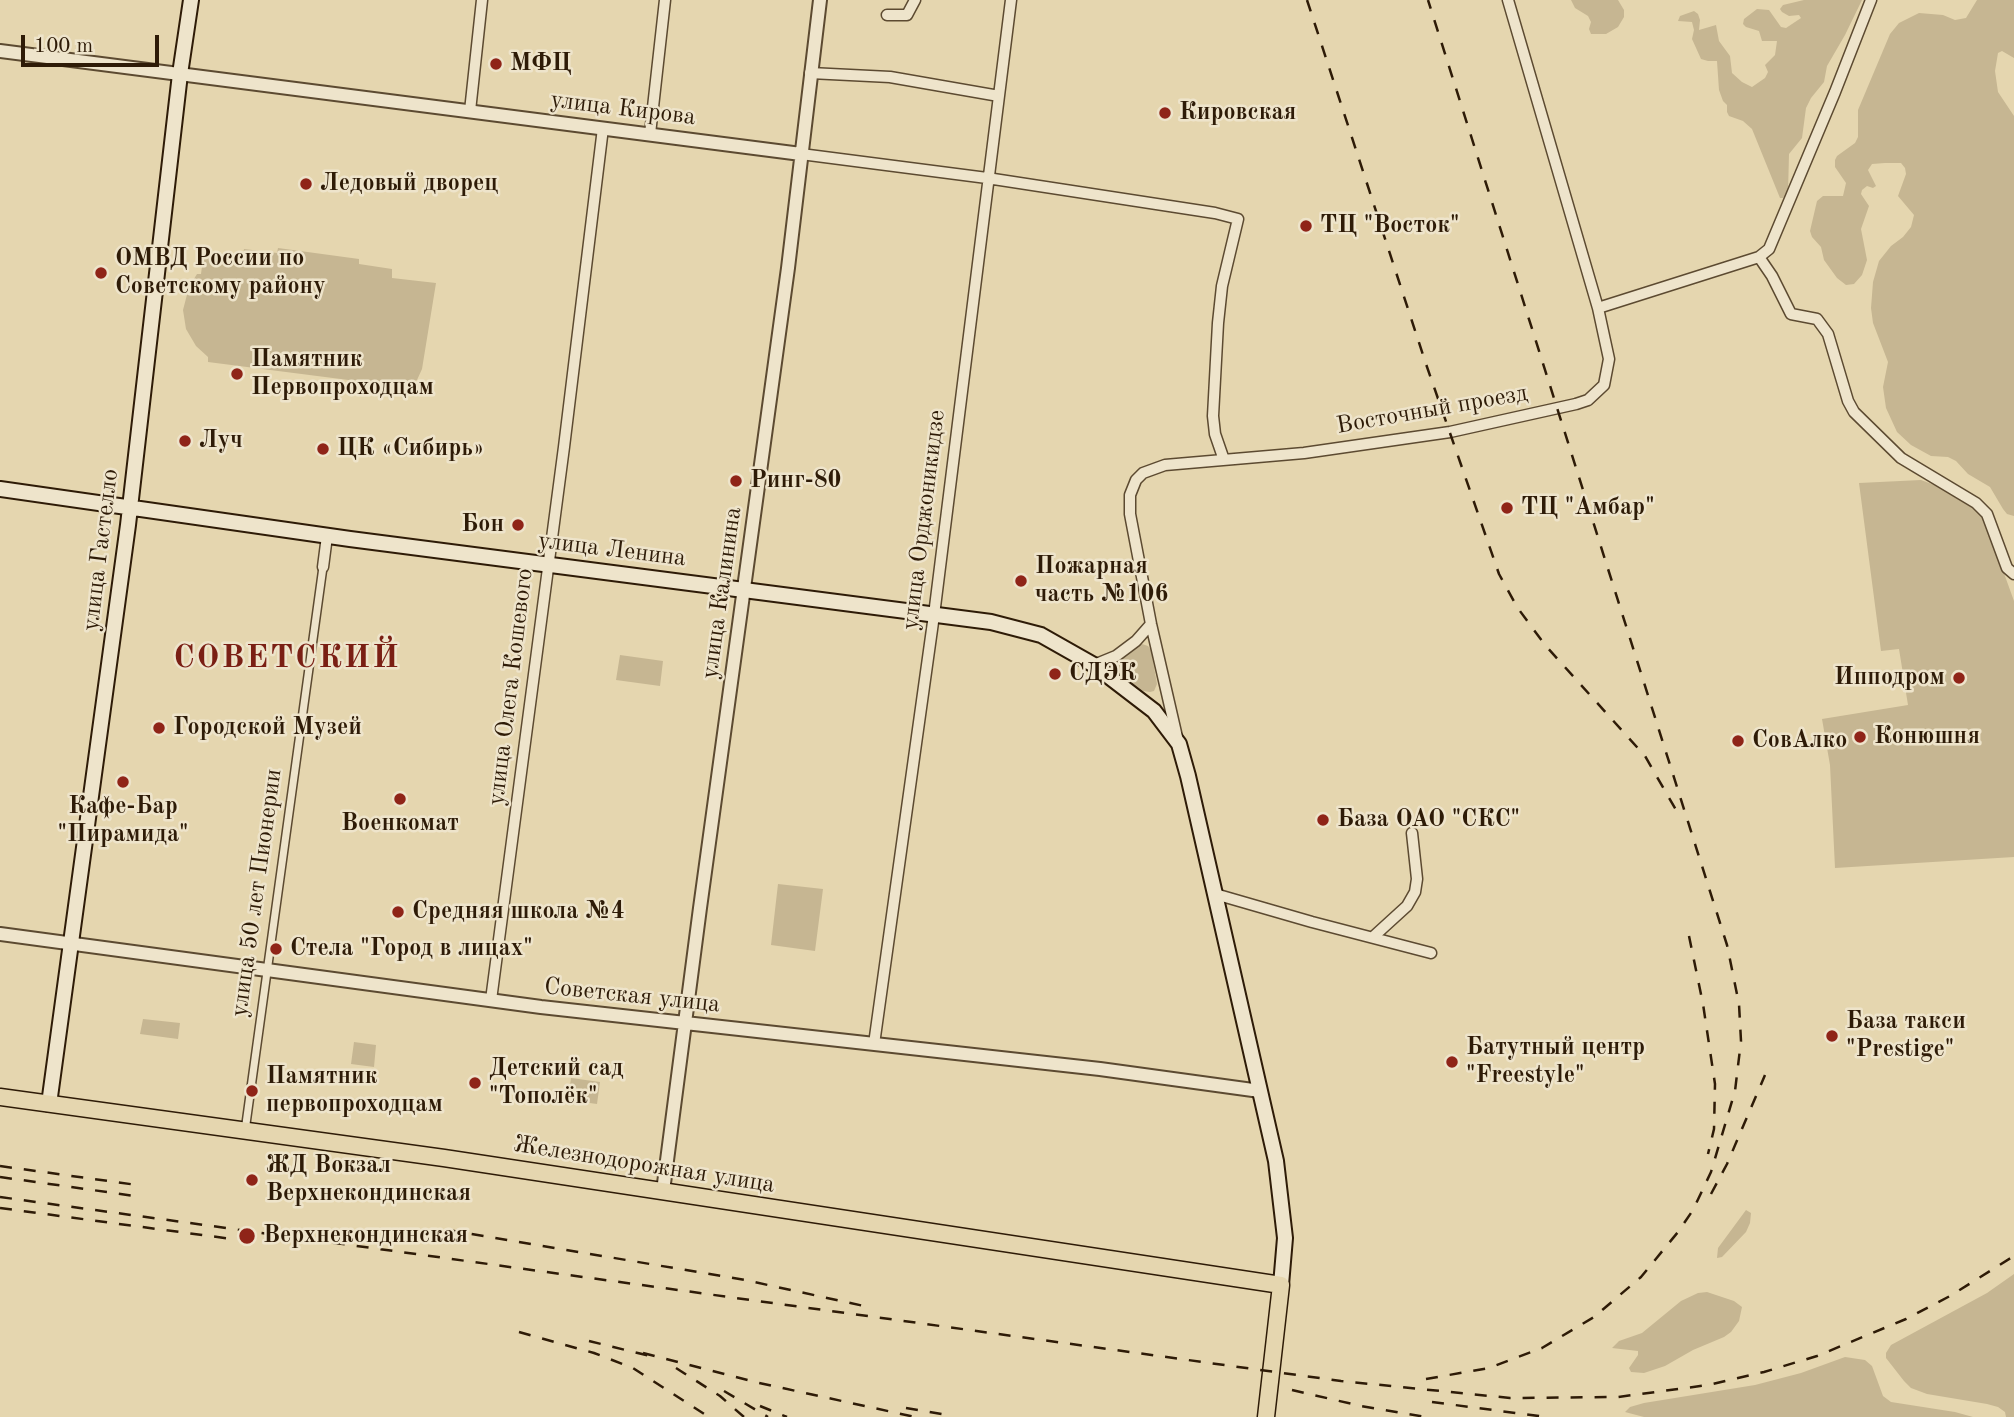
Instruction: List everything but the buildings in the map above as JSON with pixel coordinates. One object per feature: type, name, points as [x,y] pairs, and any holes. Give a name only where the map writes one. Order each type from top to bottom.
[{"type":"main road","name":"улица Гастелло","points":[[49,1104],[130,509],[180,74],[191,0]]},
{"type":"main road","name":"улица Ленина","points":[[0,489],[327,536],[1006,625],[1030,631],[1094,665],[1147,705],[1166,724],[1179,744]]},
{"type":"main road","points":[[1179,744],[1261,1091],[1276,1161],[1285,1224],[1281,1285],[1265,1417]]},
{"type":"main road","name":"Железнодорожная улица","points":[[0,1097],[663,1191],[1281,1285]]},
{"type":"street","points":[[470,111],[482,0]]},
{"type":"street","points":[[650,134],[665,0]]},
{"type":"street","name":"улица Калинина","points":[[663,1191],[788,268],[820,0]]},
{"type":"street","points":[[887,15],[907,15],[915,0]]},
{"type":"street","name":"улица Орджоникидзе","points":[[874,1044],[934,615],[1012,0]]},
{"type":"street","name":"Восточный проезд","points":[[1179,744],[1151,624],[1130,514],[1132,487],[1143,474],[1165,465],[1304,453],[1450,432],[1588,400],[1604,385],[1609,367],[1608,348],[1508,0]]},
{"type":"street","points":[[1598,308],[1759,257],[1769,249],[1871,0]]},
{"type":"street","name":"улица Кирова","points":[[0,51],[988,178],[1215,213],[1238,219],[1222,286],[1218,323],[1213,416],[1224,460]]},
{"type":"street","points":[[810,73],[890,77],[999,96]]},
{"type":"street","name":"улица Олега Кошевого","points":[[491,1000],[603,128]]},
{"type":"street","points":[[1759,257],[1791,314],[1809,316],[1821,322],[1828,334],[1848,401],[1854,412],[1900,458],[1976,503],[1986,514],[2007,568],[2014,574]]},
{"type":"street","name":"улица 50 лет Пионерии","points":[[246,1131],[327,536]]},
{"type":"street","points":[[1094,665],[1116,656],[1151,624]]},
{"type":"street","points":[[1373,937],[1407,906],[1415,892],[1417,879],[1412,833]]},
{"type":"street","points":[[1215,894],[1431,953]]},
{"type":"street","name":"Советская улица","points":[[0,934],[491,1000],[1140,1074],[1261,1091]]},
{"type":"shaded area","points":[[1571,0],[1618,0],[1624,10],[1624,17],[1618,27],[1606,34],[1591,34],[1588,16],[1575,8]]},
{"type":"shaded area","points":[[1804,0],[1862,0],[1827,66],[1824,82],[1806,108],[1802,138],[1789,154],[1788,193],[1780,198],[1752,129],[1743,121],[1729,116],[1727,112],[1727,105],[1719,90],[1717,61],[1701,59],[1692,39],[1692,22],[1678,21],[1680,16],[1694,11],[1700,20],[1699,30],[1716,25],[1719,41],[1730,56],[1732,73],[1752,87],[1765,78],[1768,72],[1765,65],[1775,55],[1777,41],[1762,41],[1759,31],[1746,27],[1743,24],[1744,19],[1757,9],[1769,10],[1781,27],[1786,28],[1801,18],[1799,15],[1789,16],[1780,9],[1783,5]]},
{"type":"shaded area","points":[[1977,0],[2014,0],[2014,58],[2002,51],[1998,53],[1995,71],[1998,92],[2014,116],[2014,516],[2007,514],[1990,487],[1968,474],[1956,461],[1948,457],[1931,456],[1911,445],[1897,432],[1886,408],[1883,387],[1888,362],[1873,323],[1873,282],[1879,261],[1911,227],[1914,215],[1898,196],[1906,174],[1905,168],[1901,163],[1885,163],[1872,164],[1868,170],[1876,186],[1867,186],[1861,194],[1869,206],[1861,229],[1867,260],[1862,275],[1854,284],[1846,285],[1837,278],[1824,260],[1821,247],[1810,231],[1817,201],[1823,196],[1843,196],[1846,183],[1835,167],[1835,160],[1855,143],[1858,137],[1858,110],[1890,34],[1899,23],[1919,13],[1943,15],[1955,20],[1966,18]]},
{"type":"shaded area","points":[[278,248],[359,259],[359,264],[392,269],[392,278],[436,283],[422,369],[417,380],[403,387],[208,362],[208,357],[196,346],[186,329],[183,310],[189,287],[197,274],[201,274],[204,251],[243,256],[244,249],[277,253]]},
{"type":"shaded area","name":"Ипподром","points":[[1921,480],[1945,489],[1975,508],[1984,518],[2014,601],[2014,857],[1835,868],[1830,765],[1822,719],[1908,705],[1899,649],[1881,651],[1859,483]]},
{"type":"shaded area","points":[[1142,644],[1151,650],[1157,684],[1154,691],[1150,692],[1143,691],[1115,667],[1117,660]]},
{"type":"shaded area","points":[[620,655],[663,661],[660,686],[616,680]]},
{"type":"shaded area","points":[[778,884],[823,889],[815,951],[771,945]]},
{"type":"shaded area","points":[[143,1019],[180,1023],[178,1039],[140,1034]]},
{"type":"shaded area","points":[[354,1042],[376,1045],[374,1067],[351,1064]]},
{"type":"shaded area","points":[[571,1078],[600,1082],[597,1104],[568,1100]]},
{"type":"shaded area","points":[[1746,1210],[1751,1213],[1746,1232],[1722,1257],[1717,1258],[1718,1248]]},
{"type":"shaded area","points":[[2014,1274],[2014,1417],[2006,1417],[2005,1412],[1998,1407],[1927,1394],[1911,1388],[1886,1358],[1891,1345],[1987,1293]]},
{"type":"shaded area","points":[[1707,1292],[1734,1301],[1742,1307],[1739,1321],[1731,1332],[1665,1366],[1644,1373],[1631,1372],[1629,1368],[1638,1351],[1612,1348],[1619,1341],[1642,1333],[1681,1301]]},
{"type":"shaded area","points":[[1845,1357],[1865,1360],[1872,1366],[1883,1396],[1891,1402],[1973,1417],[1644,1417],[1625,1412],[1630,1407],[1644,1403],[1755,1385],[1801,1373]]},
{"type":"railway","points":[[1307,0],[1426,364],[1499,574],[1517,607],[1545,645],[1645,756],[1676,810]]},
{"type":"railway","points":[[1426,1379],[1489,1368],[1542,1348],[1594,1317],[1641,1277],[1693,1210],[1711,1172],[1735,1091],[1741,1041],[1739,1004],[1727,945],[1428,0]]},
{"type":"railway","points":[[1689,936],[1715,1084],[1714,1129],[1708,1154]]},
{"type":"railway","points":[[1711,1194],[1727,1164],[1765,1075]]},
{"type":"railway","points":[[0,1166],[137,1185]]},
{"type":"railway","points":[[0,1177],[135,1196]]},
{"type":"railway","points":[[0,1197],[1341,1381],[1510,1398],[1618,1397],[1708,1385],[1764,1372],[1817,1356],[1906,1319],[1950,1296],[2014,1256]]},
{"type":"railway","points":[[0,1208],[232,1239]]},
{"type":"railway","points":[[448,1230],[745,1280],[864,1306]]},
{"type":"railway","points":[[519,1332],[594,1353],[633,1368],[709,1417]]},
{"type":"railway","points":[[589,1341],[650,1356]]},
{"type":"railway","points":[[643,1353],[755,1382],[915,1417]]},
{"type":"railway","points":[[676,1368],[720,1396],[744,1417]]},
{"type":"railway","points":[[1292,1390],[1426,1417]]},
{"type":"railway","points":[[724,1391],[768,1417]]},
{"type":"railway","points":[[1432,1402],[1546,1417]]},
{"type":"railway","points":[[760,1406],[787,1417]]},
{"type":"railway","points":[[906,1408],[942,1414]]},
{"type":"place","name":"МФЦ","points":[[496,64]]},
{"type":"place","name":"Кировская","points":[[1165,113]]},
{"type":"place","name":"Ледовый дворец","points":[[306,184]]},
{"type":"place","name":"ТЦ \"Восток\"","points":[[1306,226]]},
{"type":"place","name":"ОМВД России по Советскому району","points":[[101,273]]},
{"type":"place","name":"Памятник Первопроходцам","points":[[237,374]]},
{"type":"place","name":"Луч","points":[[185,441]]},
{"type":"place","name":"ЦК «Сибирь»","points":[[323,449]]},
{"type":"place","name":"Ринг-80","points":[[736,481]]},
{"type":"place","name":"ТЦ \"Амбар\"","points":[[1507,508]]},
{"type":"place","name":"Бон","points":[[518,525]]},
{"type":"place","name":"Пожарная часть №106","points":[[1021,581]]},
{"type":"place","name":"СДЭК","points":[[1055,674]]},
{"type":"place","name":"Ипподром","points":[[1959,678]]},
{"type":"place","name":"Городской Музей","points":[[159,728]]},
{"type":"place","name":"Конюшня","points":[[1860,737]]},
{"type":"place","name":"СовАлко","points":[[1738,741]]},
{"type":"place","name":"Кафе-Бар \"Пирамида\"","points":[[123,782]]},
{"type":"place","name":"Военкомат","points":[[400,799]]},
{"type":"place","name":"База ОАО \"СКС\"","points":[[1323,820]]},
{"type":"place","name":"Средняя школа №4","points":[[398,912]]},
{"type":"place","name":"Стела \"Город в лицах\"","points":[[276,949]]},
{"type":"place","name":"База такси \"Prestige\"","points":[[1832,1036]]},
{"type":"place","name":"Батутный центр \"Freestyle\"","points":[[1452,1062]]},
{"type":"place","name":"Детский сад \"Тополёк\"","points":[[475,1083]]},
{"type":"place","name":"Памятник первопроходцам","points":[[252,1091]]},
{"type":"place","name":"ЖД Вокзал Верхнекондинская","points":[[252,1180]]},
{"type":"place","name":"Верхнекондинская","points":[[247,1236]]},
{"type":"district","name":"СОВЕТСКИЙ","points":[[287,659]]}]
